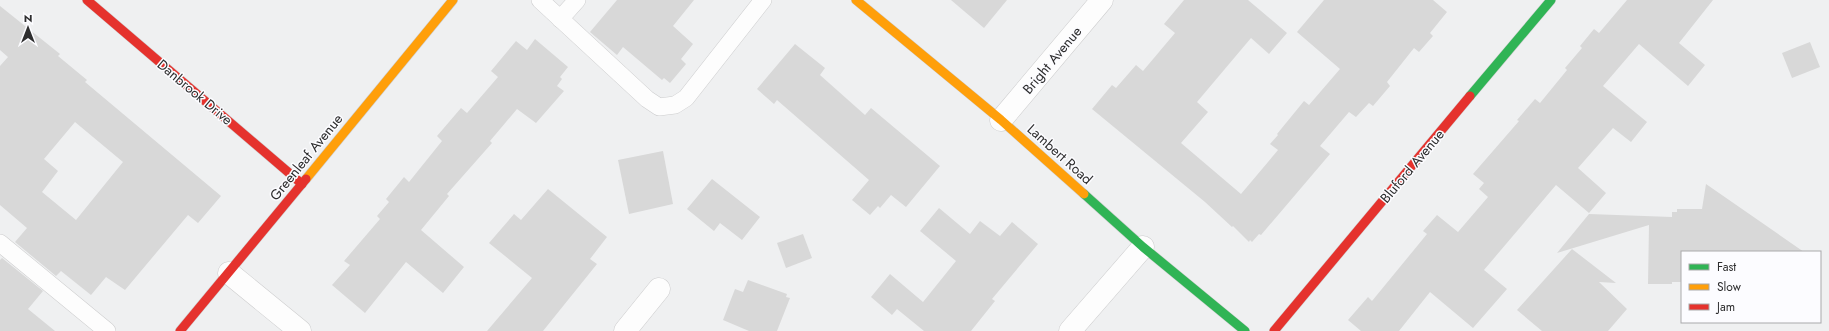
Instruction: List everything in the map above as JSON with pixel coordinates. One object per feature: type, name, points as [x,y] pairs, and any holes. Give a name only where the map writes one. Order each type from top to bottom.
[{"type":"street","name":"Danbrook Drive","points":[[87,0],[302,184]]},
{"type":"street","name":"Greenleaf Avenue","points":[[180,331],[453,0]]},
{"type":"street","name":"Lambert Road","points":[[856,0],[1001,120],[1143,247],[1245,331]]},
{"type":"street","name":"Bright Avenue","points":[[1001,120],[1102,0]]},
{"type":"street","name":"Bluford Avenue","points":[[1274,331],[1551,0]]},
{"type":"street","points":[[1070,331],[1143,247]]},
{"type":"street","points":[[229,273],[300,331]]},
{"type":"street","points":[[625,331],[659,289]]},
{"type":"lane","points":[[540,0],[646,99],[659,107],[675,105],[686,98],[764,0]]},
{"type":"lane","points":[[560,19],[576,0]]},
{"type":"lane","points":[[0,243],[107,331]]},
{"type":"building","points":[[617,0],[694,0],[673,26],[693,44],[681,59],[686,64],[670,83],[664,78],[662,80],[623,47],[617,55],[590,32]]},
{"type":"building","points":[[951,0],[1007,0],[984,28]]},
{"type":"building","points":[[1184,0],[1248,0],[1287,33],[1269,54],[1251,38],[1197,102],[1208,112],[1181,143],[1241,194],[1278,150],[1270,144],[1278,135],[1277,134],[1304,101],[1309,105],[1340,69],[1297,32],[1324,0],[1433,0],[1447,12],[1430,33],[1433,36],[1419,52],[1414,48],[1387,82],[1390,86],[1373,106],[1369,103],[1356,117],[1349,112],[1320,146],[1330,154],[1261,235],[1259,234],[1252,242],[1250,240],[1249,242],[1205,202],[1092,109],[1112,85],[1116,88],[1136,65],[1143,71],[1175,33],[1164,24]]},
{"type":"building","points":[[1627,0],[1713,0],[1679,43],[1705,65],[1688,86],[1639,44],[1603,86],[1647,122],[1631,142],[1613,128],[1578,168],[1606,193],[1589,213],[1556,185],[1484,270],[1507,289],[1473,328],[1430,292],[1399,331],[1361,331],[1348,320],[1368,297],[1372,301],[1427,234],[1423,231],[1437,215],[1458,232],[1488,197],[1479,189],[1484,183],[1473,174],[1519,121],[1517,120],[1535,99],[1540,103],[1567,70],[1565,68],[1582,48],[1580,46],[1594,29],[1599,33]]},
{"type":"building","points":[[0,6],[60,54],[58,56],[87,80],[85,82],[221,196],[198,223],[188,215],[125,290],[106,277],[91,295],[61,271],[56,276],[15,242],[27,228],[0,205],[0,66],[8,57],[0,50]],"holes":[[[75,122],[123,162],[76,220],[42,192],[58,171],[44,159]]]},
{"type":"building","points":[[535,39],[568,67],[560,77],[562,79],[557,86],[564,91],[536,123],[517,109],[490,141],[492,143],[447,194],[449,196],[421,230],[464,267],[443,293],[406,262],[365,313],[332,285],[350,265],[344,261],[380,219],[377,216],[389,202],[386,199],[404,177],[409,182],[442,141],[437,136],[461,108],[467,113],[498,77],[491,71],[516,41],[527,50]]},
{"type":"building","points":[[1810,42],[1820,67],[1792,78],[1782,53]]},
{"type":"building","points":[[795,44],[825,68],[820,75],[865,115],[871,108],[940,166],[906,207],[891,195],[880,208],[878,206],[870,215],[852,200],[869,180],[777,100],[774,104],[757,89]]},
{"type":"building","points":[[663,151],[673,204],[629,214],[618,160]]},
{"type":"building","points":[[712,179],[760,217],[742,240],[720,223],[714,231],[687,209]]},
{"type":"building","points":[[1706,184],[1803,251],[1681,251],[1681,282],[1672,282],[1672,284],[1648,284],[1649,225],[1557,253],[1589,214],[1672,217],[1672,212],[1677,212],[1677,209],[1702,209]]},
{"type":"building","points":[[548,189],[607,237],[590,259],[597,264],[543,331],[487,331],[532,278],[489,243],[514,214],[521,220]]},
{"type":"building","points":[[939,208],[970,234],[980,221],[1000,236],[1012,222],[1038,244],[992,299],[995,301],[971,331],[924,331],[897,309],[892,315],[871,297],[890,274],[923,302],[956,261],[920,231]]},
{"type":"building","points":[[803,234],[812,258],[786,268],[777,243]]},
{"type":"building","points":[[1572,249],[1616,283],[1599,282],[1627,309],[1608,331],[1542,331],[1517,310]]},
{"type":"building","points":[[2,258],[43,291],[28,309],[55,331],[0,331],[0,260]]},
{"type":"building","points":[[748,280],[787,294],[786,297],[790,298],[777,331],[749,331],[723,320],[735,289],[743,292]]},
{"type":"traffic: fast","points":[[1470,96],[1551,0]]},
{"type":"traffic: fast","points":[[1084,194],[1143,247],[1245,331]]},
{"type":"traffic: slow","points":[[306,179],[453,0]]},
{"type":"traffic: slow","points":[[856,0],[1001,120],[1084,194]]},
{"type":"traffic: jam","points":[[87,0],[302,184]]},
{"type":"traffic: jam","points":[[1274,331],[1470,96]]},
{"type":"traffic: jam","points":[[180,331],[306,179]]}]
